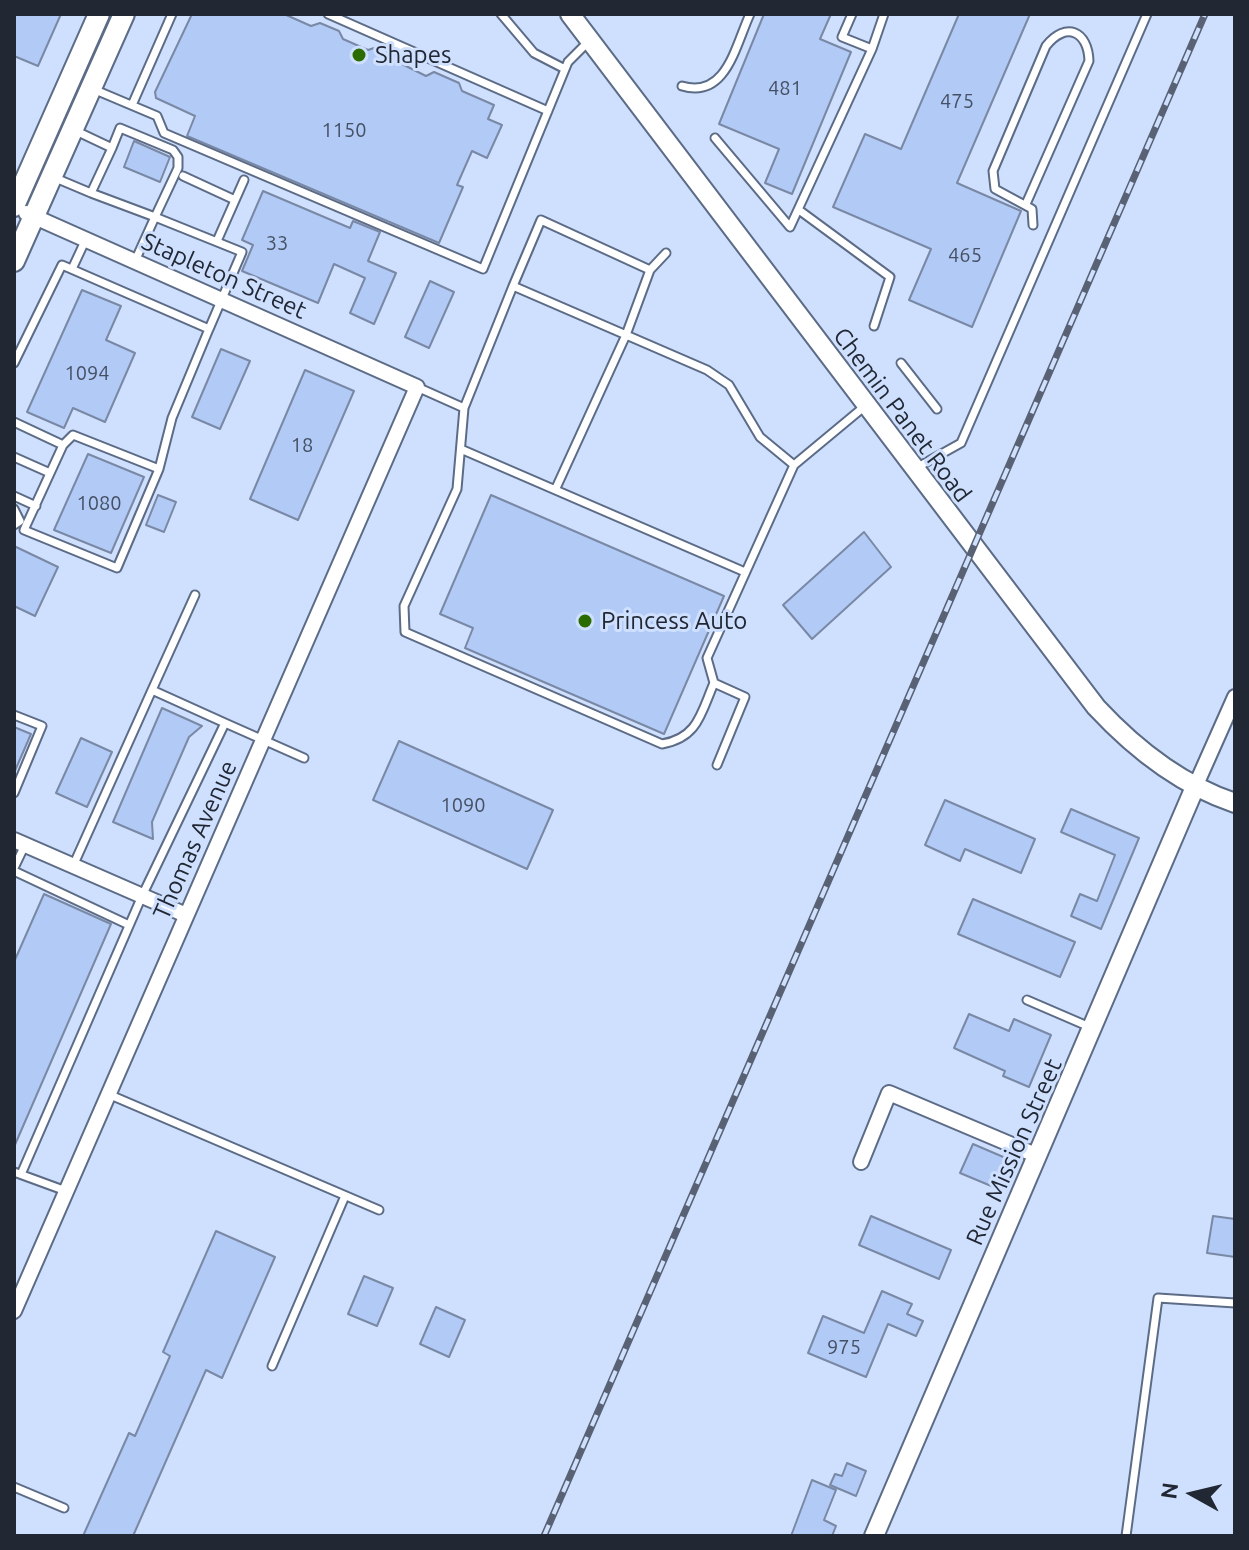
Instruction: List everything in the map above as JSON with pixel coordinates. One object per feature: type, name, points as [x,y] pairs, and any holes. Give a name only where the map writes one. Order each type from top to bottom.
[{"type":"main road","points":[[14,206],[99,14]]},
{"type":"main road","points":[[14,261],[124,14]]},
{"type":"main road","points":[[70,78],[91,88]]},
{"type":"street","name":"Chemin Panet Road","points":[[570,14],[1096,707],[1121,734],[1195,787],[1235,803]]},
{"type":"street","name":"Stapleton Street","points":[[14,206],[417,387]]},
{"type":"street","name":"Thomas Avenue","points":[[14,1311],[417,387]]},
{"type":"street","points":[[1195,787],[1235,697]]},
{"type":"street","name":"Rue Mission Street","points":[[874,1536],[1094,1029],[1195,787]]},
{"type":"street","points":[[19,843],[186,915]]},
{"type":"street","points":[[861,1162],[889,1093],[1038,1156]]},
{"type":"lane","points":[[132,105],[172,14]]},
{"type":"lane","points":[[328,14],[548,111]]},
{"type":"lane","points":[[501,14],[534,53],[565,69]]},
{"type":"lane","points":[[682,86],[699,91],[712,86],[725,71],[750,14]]},
{"type":"lane","points":[[852,14],[842,37],[872,49]]},
{"type":"lane","points":[[715,138],[790,227],[872,49],[884,14]]},
{"type":"lane","points":[[914,470],[961,443],[1147,14]]},
{"type":"lane","points":[[1026,204],[1089,61],[1088,44],[1081,36],[1067,31],[1055,34],[1046,46],[993,171],[995,189],[1032,209],[1033,225]]},
{"type":"lane","points":[[91,88],[157,116],[164,133],[483,269],[565,69],[590,40]]},
{"type":"lane","points":[[91,193],[120,128],[173,150],[178,157],[178,168],[135,261]]},
{"type":"lane","points":[[72,129],[112,148]]},
{"type":"lane","points":[[14,509],[24,530],[117,568],[159,469],[172,418],[242,252],[51,176]]},
{"type":"lane","points":[[183,176],[235,200]]},
{"type":"lane","points":[[217,241],[244,180]]},
{"type":"lane","points":[[799,210],[890,277],[874,326]]},
{"type":"lane","points":[[650,270],[541,220],[464,408],[463,450],[457,489],[404,606],[405,632],[662,744],[681,741],[695,727],[714,683],[707,658],[794,465],[865,406]]},
{"type":"lane","points":[[72,269],[86,239]]},
{"type":"lane","points":[[556,488],[626,335],[650,270],[666,253]]},
{"type":"lane","points":[[14,363],[62,265],[209,329]]},
{"type":"lane","points":[[513,286],[707,370],[729,385],[760,437],[794,465]]},
{"type":"lane","points":[[901,363],[937,409]]},
{"type":"lane","points":[[417,387],[464,408]]},
{"type":"lane","points":[[14,422],[63,445]]},
{"type":"lane","points":[[19,522],[36,506],[63,445],[73,435],[159,469]]},
{"type":"lane","points":[[463,450],[745,572]]},
{"type":"lane","points":[[14,457],[50,473]]},
{"type":"lane","points":[[14,496],[36,506]]},
{"type":"lane","points":[[73,866],[195,595]]},
{"type":"lane","points":[[714,683],[745,697],[717,765]]},
{"type":"lane","points":[[152,690],[304,758]]},
{"type":"lane","points":[[14,715],[42,726],[14,793]]},
{"type":"lane","points":[[66,1191],[18,1172],[142,896],[225,723]]},
{"type":"lane","points":[[19,843],[14,869],[129,925]]},
{"type":"lane","points":[[1027,1000],[1094,1029]]},
{"type":"lane","points":[[108,1094],[379,1210]]},
{"type":"lane","points":[[272,1366],[345,1196]]},
{"type":"lane","points":[[1126,1536],[1158,1298],[1235,1303]]},
{"type":"lane","points":[[14,1487],[64,1508]]},
{"type":"building","points":[[14,14],[61,14],[38,66],[14,56]]},
{"type":"building","points":[[192,14],[284,14],[311,26],[320,23],[339,31],[343,39],[368,50],[377,47],[398,57],[402,64],[426,76],[434,72],[459,83],[462,91],[494,105],[488,119],[502,125],[487,158],[472,151],[457,185],[463,187],[439,243],[187,136],[195,116],[156,98],[155,92]]},
{"type":"building","points":[[764,14],[831,14],[820,39],[851,52],[792,194],[765,183],[779,149],[719,124]]},
{"type":"building","points":[[959,14],[1030,14],[957,183],[1021,211],[972,327],[909,300],[931,249],[833,207],[865,134],[901,149]]},
{"type":"building","points":[[134,141],[170,157],[160,182],[124,167]]},
{"type":"building","points":[[263,191],[350,228],[353,221],[380,232],[368,261],[396,273],[374,324],[350,313],[365,278],[334,264],[318,303],[242,271],[253,245],[242,240]]},
{"type":"building","points":[[430,281],[454,292],[429,348],[405,337]]},
{"type":"building","points":[[82,290],[121,306],[106,340],[135,353],[105,422],[73,408],[64,428],[27,412]]},
{"type":"building","points":[[221,349],[250,361],[220,429],[192,417]]},
{"type":"building","points":[[305,370],[354,391],[298,520],[250,499]]},
{"type":"building","points":[[88,454],[144,477],[111,553],[54,530]]},
{"type":"building","points":[[158,495],[176,502],[164,532],[146,525]]},
{"type":"building","name":"Princess Auto","points":[[491,495],[724,596],[664,734],[465,648],[473,628],[440,614]]},
{"type":"building","points":[[864,532],[891,567],[812,639],[783,605]]},
{"type":"building","points":[[14,546],[58,567],[35,616],[14,606]]},
{"type":"building","points":[[162,708],[202,726],[189,737],[158,808],[152,822],[153,839],[113,822]]},
{"type":"building","points":[[14,727],[31,734],[14,773]]},
{"type":"building","points":[[81,738],[112,752],[87,807],[56,793]]},
{"type":"building","points":[[399,741],[553,810],[527,869],[373,800]]},
{"type":"building","points":[[945,800],[1035,839],[1021,873],[965,849],[960,861],[925,845]]},
{"type":"building","points":[[1071,809],[1139,838],[1101,929],[1071,916],[1080,894],[1097,901],[1115,855],[1061,832]]},
{"type":"building","points":[[44,894],[111,924],[14,1147],[14,962]]},
{"type":"building","points":[[973,899],[1075,942],[1060,977],[958,934]]},
{"type":"building","points":[[969,1014],[1009,1031],[1014,1019],[1051,1035],[1029,1087],[1003,1076],[1005,1071],[954,1048]]},
{"type":"building","points":[[973,1144],[1008,1159],[996,1188],[960,1173]]},
{"type":"building","points":[[871,1216],[951,1250],[939,1279],[859,1245]]},
{"type":"building","points":[[1213,1216],[1235,1219],[1235,1257],[1207,1253]]},
{"type":"building","points":[[216,1231],[275,1257],[222,1378],[206,1370],[133,1536],[83,1536],[129,1433],[135,1436],[170,1356],[163,1352]]},
{"type":"building","points":[[364,1276],[393,1288],[377,1326],[348,1314]]},
{"type":"building","points":[[882,1291],[912,1304],[907,1314],[923,1321],[916,1336],[888,1324],[866,1377],[808,1353],[823,1316],[864,1333]]},
{"type":"building","points":[[436,1307],[465,1320],[449,1357],[420,1344]]},
{"type":"building","points":[[847,1463],[866,1471],[856,1496],[830,1485],[835,1474],[842,1476]]},
{"type":"building","points":[[812,1480],[836,1490],[824,1520],[836,1526],[832,1536],[791,1536]]},
{"type":"railway","points":[[544,1536],[1205,14]]},
{"type":"place","name":"Shapes","points":[[359,55]]},
{"type":"place","name":"Princess Auto","points":[[585,621]]}]
